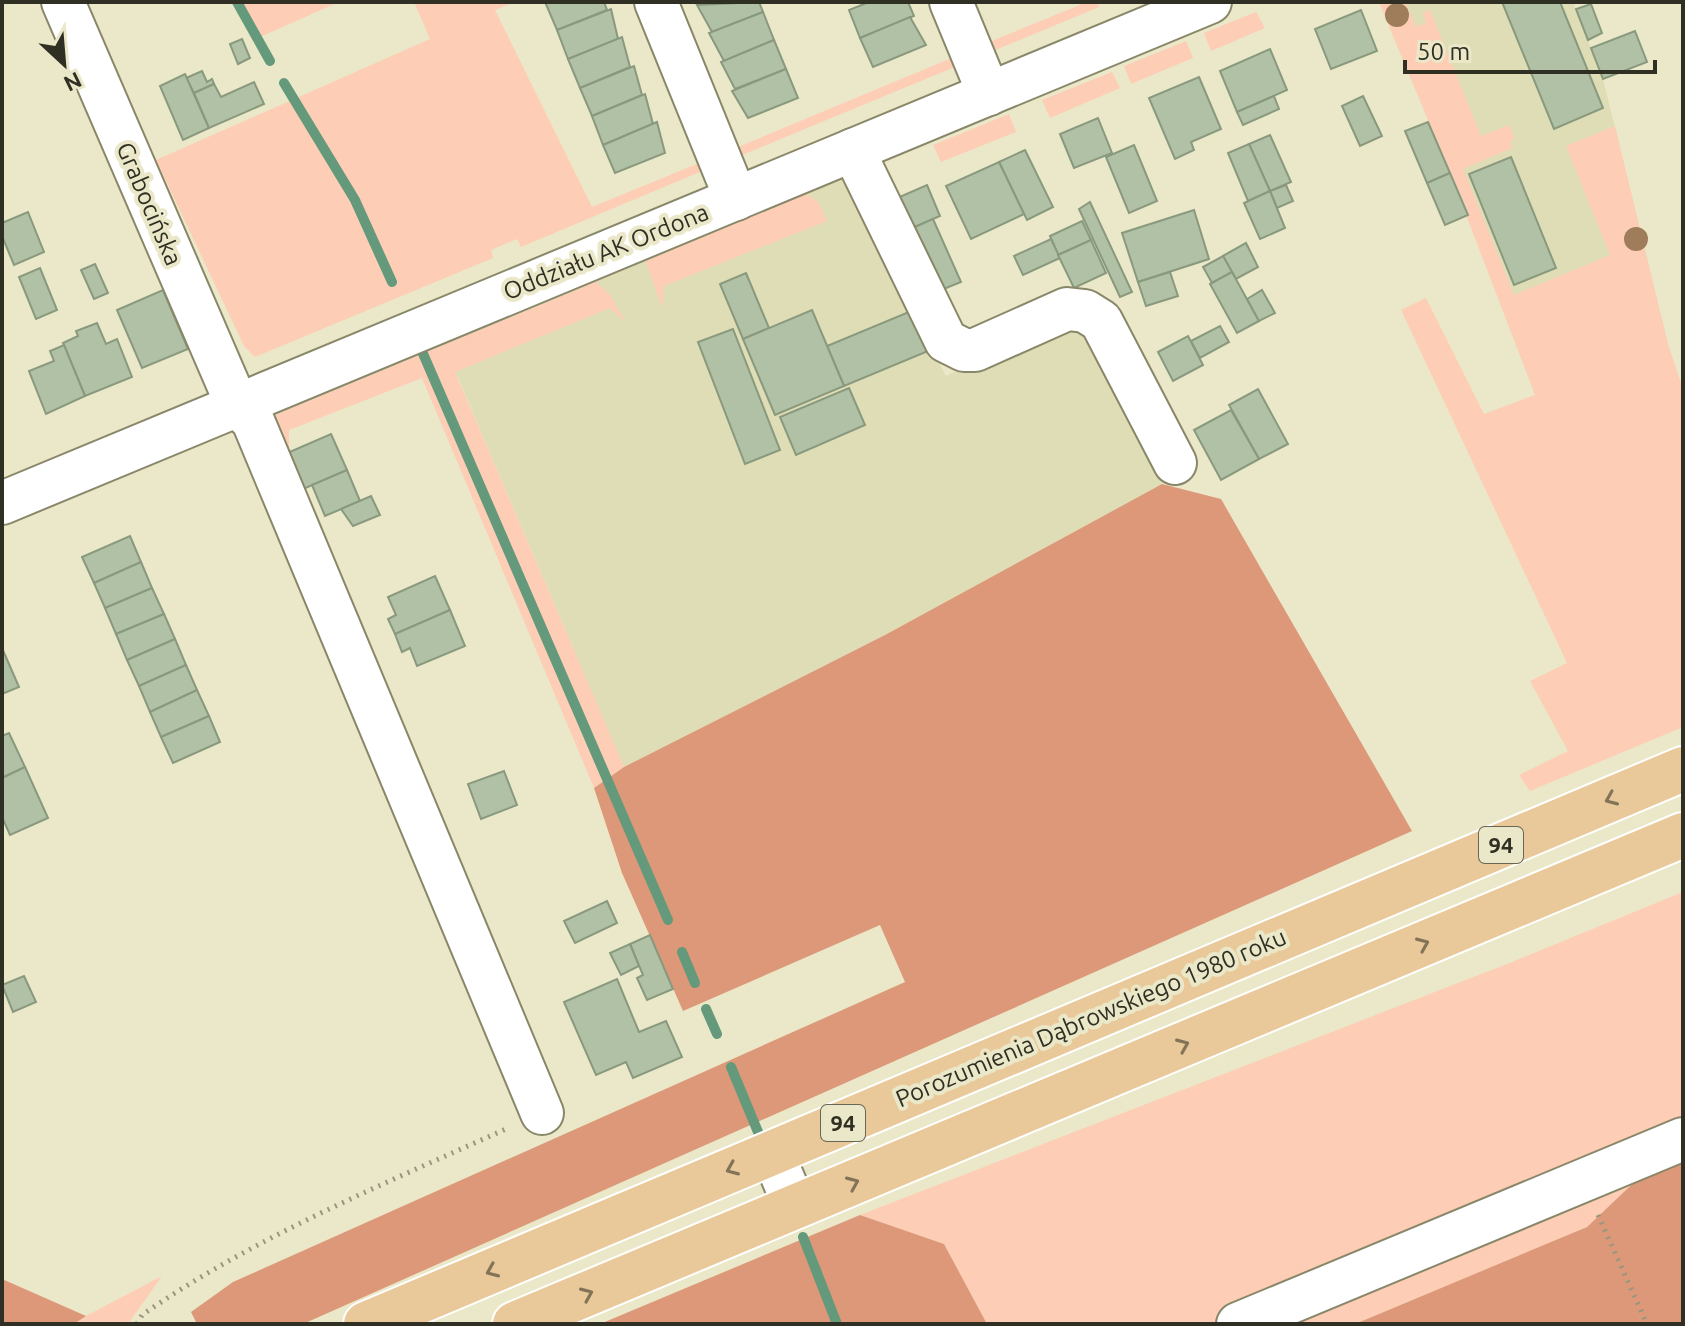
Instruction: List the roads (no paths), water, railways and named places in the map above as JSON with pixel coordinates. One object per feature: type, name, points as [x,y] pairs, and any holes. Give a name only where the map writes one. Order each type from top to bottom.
[{"type":"main road","name":"Porozumienia Dąbrowskiego 1980 roku","points":[[366,1324],[1683,769]]},
{"type":"main road","name":"94","points":[[515,1324],[1683,835]]},
{"type":"street","name":"Grabocińska","points":[[63,2],[237,405],[253,421],[542,1113]]},
{"type":"street","points":[[656,2],[736,199]]},
{"type":"street","points":[[951,2],[989,94]]},
{"type":"street","name":"Oddziału AK Ordona","points":[[2,503],[989,94],[1120,19],[1210,2]]},
{"type":"street","points":[[853,150],[946,341],[964,350],[975,350],[1067,309],[1085,311],[1101,321],[1175,463]]},
{"type":"street","points":[[1238,1324],[1683,1139]]},
{"type":"street","points":[[772,1152],[795,1207]]},
{"type":"waterway","points":[[237,2],[270,61]]},
{"type":"waterway","points":[[284,83],[355,200],[392,282]]},
{"type":"waterway","points":[[418,342],[668,920]]},
{"type":"waterway","points":[[682,952],[695,983]]},
{"type":"waterway","points":[[706,1009],[717,1034]]},
{"type":"waterway","points":[[731,1067],[758,1132]]},
{"type":"waterway","points":[[803,1237],[837,1324]]}]
